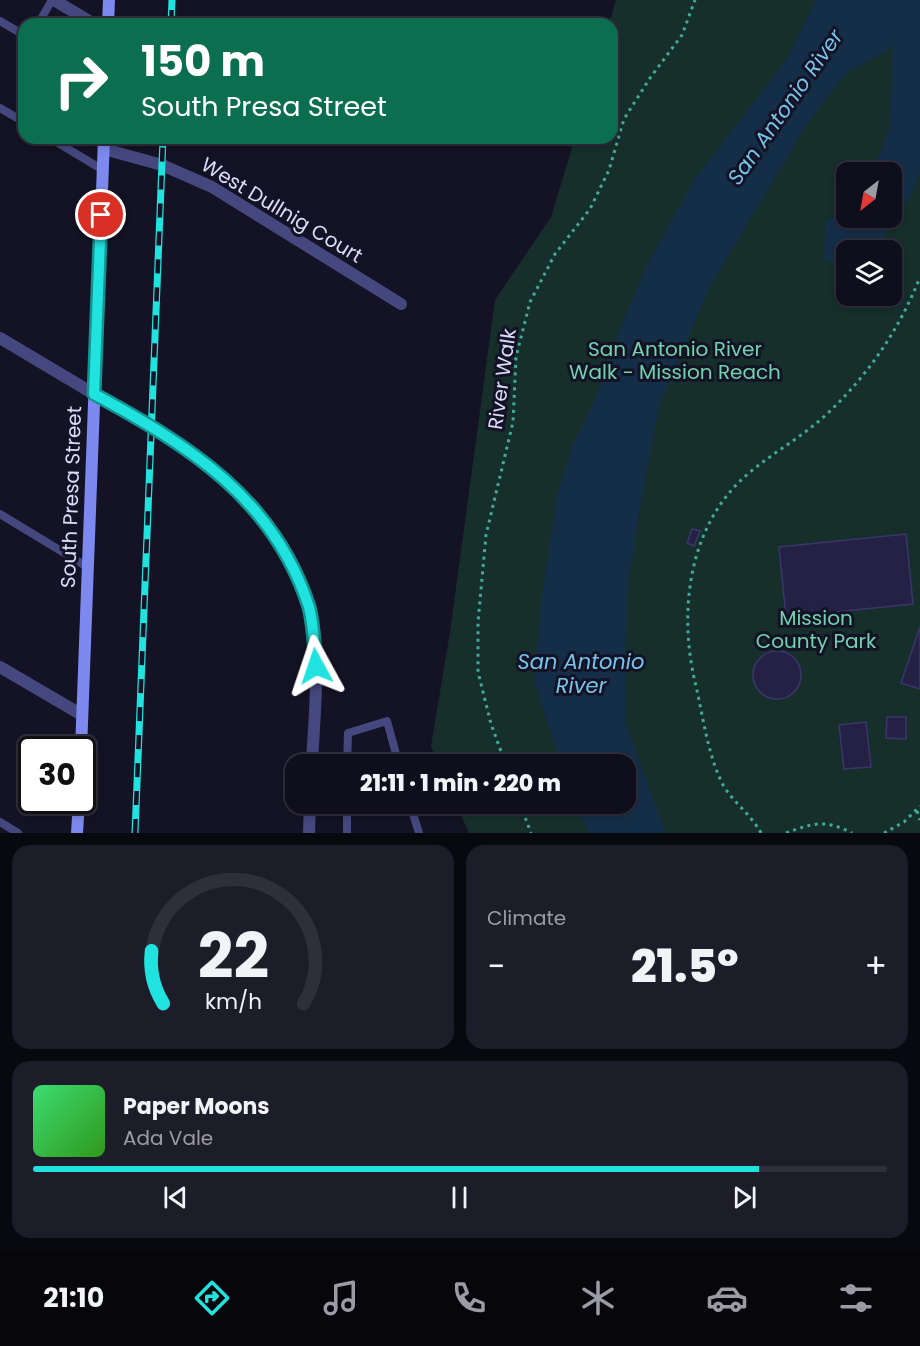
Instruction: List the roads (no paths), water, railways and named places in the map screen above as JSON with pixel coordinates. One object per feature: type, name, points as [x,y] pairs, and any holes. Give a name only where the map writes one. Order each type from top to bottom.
[{"type":"main road","points":[[108,18],[109,0]]},
{"type":"main road","name":"South Presa Street","points":[[81,736],[104,144]]},
{"type":"main road","points":[[77,833],[78,814]]},
{"type":"street","points":[[53,0],[84,18]]},
{"type":"street","name":"West Dullnig Court","points":[[104,144],[162,165],[212,187],[401,304]]},
{"type":"street","points":[[0,338],[152,426],[203,461],[248,502],[283,547],[309,608],[312,625],[316,666],[312,754]]},
{"type":"street","points":[[0,667],[82,715]]},
{"type":"street","points":[[309,833],[310,814]]},
{"type":"lane","points":[[42,18],[53,0]]},
{"type":"lane","points":[[0,21],[18,32]]},
{"type":"lane","points":[[0,108],[18,119]]},
{"type":"lane","points":[[60,144],[103,170]]},
{"type":"lane","points":[[0,514],[89,568]]},
{"type":"lane","points":[[347,754],[348,733],[387,721],[396,754]]},
{"type":"lane","points":[[347,814],[347,833]]},
{"type":"lane","points":[[413,814],[419,833]]},
{"type":"lane","points":[[0,822],[18,833]]},
{"type":"water","name":"San Antonio River","points":[[816,0],[920,0],[920,171],[912,193],[902,208],[902,162],[877,162],[889,128],[893,47],[844,75],[807,124],[710,286],[659,406],[627,593],[625,722],[666,833],[589,833],[580,814],[636,814],[636,754],[558,754],[534,680],[541,601],[557,495],[572,447],[592,407],[615,341],[648,263],[694,180],[787,59]]},
{"type":"water","points":[[836,215],[836,228],[889,228],[881,240],[836,240],[836,264],[824,259],[825,222]]},
{"type":"railway","points":[[171,18],[172,0]]},
{"type":"railway","points":[[135,833],[163,144]]},
{"type":"park label","name":"San Antonio River Walk - Mission Reach","points":[[675,360]]},
{"type":"park label","name":"Mission County Park","points":[[816,630]]}]
